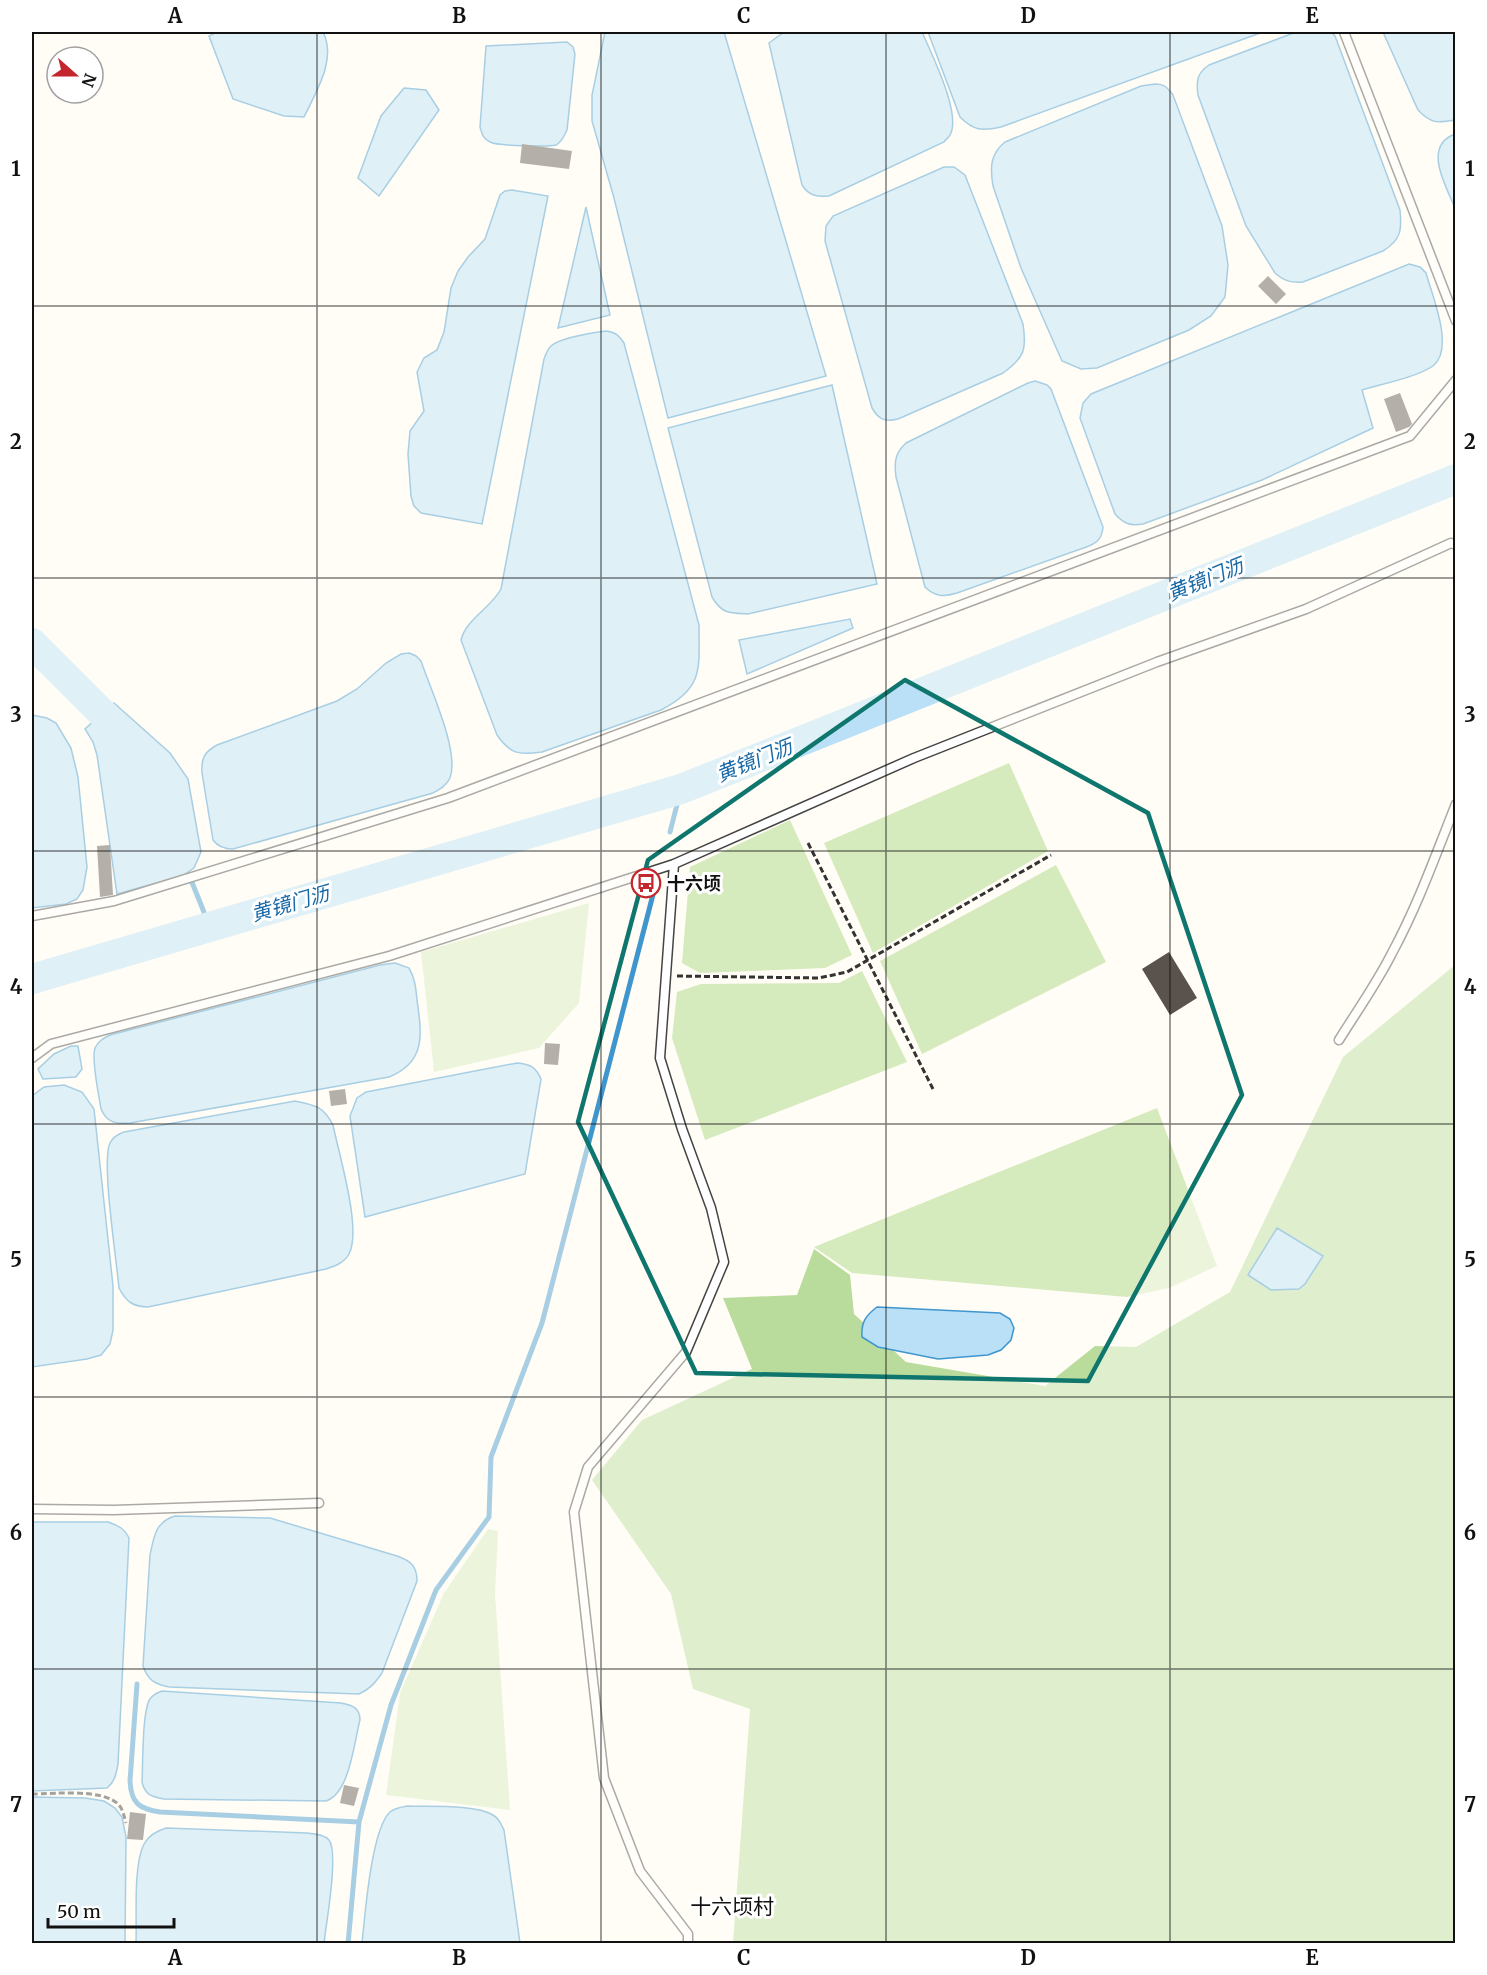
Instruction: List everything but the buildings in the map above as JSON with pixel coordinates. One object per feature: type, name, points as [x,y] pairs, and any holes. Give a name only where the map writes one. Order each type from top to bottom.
[{"type":"lane","points":[[1344,32],[1455,321]]},
{"type":"lane","points":[[32,916],[114,900],[448,798],[1410,436],[1455,380]]},
{"type":"lane","points":[[32,1058],[51,1044],[389,956],[674,864],[914,758],[1157,662],[1306,609],[1451,543],[1455,545]]},
{"type":"lane","points":[[1339,1040],[1393,952],[1416,905],[1455,804]]},
{"type":"lane","points":[[674,864],[660,1058],[682,1129],[711,1208],[723,1262],[686,1352],[588,1467],[574,1512],[604,1778],[640,1870],[688,1934],[688,1944]]},
{"type":"lane","points":[[32,1509],[114,1510],[319,1503]]},
{"type":"path","points":[[808,843],[933,1089]]},
{"type":"path","points":[[673,976],[819,978],[847,972],[1051,855]]},
{"type":"path","points":[[32,1794],[90,1794],[107,1798],[118,1804],[124,1813],[126,1822]]},
{"type":"highlighted area","points":[[905,680],[1148,813],[1242,1095],[1088,1381],[696,1373],[578,1122],[648,860]]},
{"type":"green space","points":[[1009,763],[1048,851],[873,953],[824,843]]},
{"type":"green space","points":[[790,820],[852,955],[825,968],[700,973],[682,963],[690,867]]},
{"type":"green space","points":[[1056,865],[1106,962],[922,1054],[880,961]]},
{"type":"green space","points":[[589,903],[579,1003],[539,1048],[434,1072],[421,952]]},
{"type":"green space","points":[[1455,965],[1455,1943],[733,1943],[750,1709],[693,1689],[671,1594],[592,1480],[642,1420],[752,1369],[723,1298],[797,1295],[814,1249],[850,1275],[854,1314],[906,1362],[1045,1386],[1095,1346],[1136,1347],[1230,1292],[1343,1057]]},
{"type":"green space","points":[[862,971],[907,1062],[705,1140],[672,1038],[677,992],[701,984],[839,983]]},
{"type":"green space","points":[[1157,1108],[1217,1266],[1169,1288],[1127,1297],[852,1273],[814,1247]]},
{"type":"green space","points":[[488,1529],[498,1531],[495,1594],[510,1810],[386,1795],[400,1693],[444,1593]]},
{"type":"water","points":[[217,32],[323,32],[327,42],[326,64],[319,86],[304,117],[284,116],[233,99],[209,36]]},
{"type":"water","points":[[605,32],[724,32],[826,376],[668,418],[614,198],[592,121],[592,95]]},
{"type":"water","points":[[784,32],[922,32],[949,99],[953,125],[950,136],[944,142],[829,196],[810,194],[802,185],[769,43]]},
{"type":"water","points":[[928,32],[1263,32],[1001,127],[983,129],[970,125],[960,117]]},
{"type":"water","points":[[1296,32],[1331,32],[1335,36],[1400,210],[1401,223],[1394,243],[1383,251],[1303,282],[1291,282],[1275,273],[1246,226],[1198,95],[1197,86],[1200,74],[1209,65]]},
{"type":"water","points":[[1383,32],[1455,32],[1455,120],[1435,121],[1427,118],[1418,110]]},
{"type":"water","points":[[567,42],[573,47],[575,54],[567,130],[561,141],[556,145],[534,146],[502,144],[486,139],[480,127],[486,46]]},
{"type":"water","points":[[1155,84],[1165,86],[1173,95],[1222,226],[1228,265],[1225,297],[1211,316],[1189,330],[1097,368],[1081,369],[1062,361],[1021,268],[993,186],[992,162],[996,151],[1005,142],[1141,86]]},
{"type":"water","points":[[404,88],[426,90],[439,110],[379,196],[358,178],[381,116]]},
{"type":"water","points":[[1455,134],[1455,208],[1442,178],[1438,157],[1445,140]]},
{"type":"water","points":[[944,167],[954,167],[965,175],[1023,324],[1024,347],[1016,363],[1003,373],[898,419],[886,420],[880,418],[872,408],[825,241],[826,226],[833,216]]},
{"type":"water","points":[[512,190],[548,196],[482,524],[421,513],[414,506],[411,496],[408,454],[410,431],[424,411],[417,372],[424,358],[437,350],[444,332],[451,288],[458,271],[485,239],[500,195]]},
{"type":"water","points":[[586,207],[610,315],[558,328]]},
{"type":"water","points":[[1409,264],[1420,267],[1426,273],[1440,321],[1442,347],[1439,358],[1433,366],[1426,370],[1362,390],[1373,428],[1262,480],[1143,524],[1128,523],[1115,514],[1080,418],[1083,403],[1091,394]]},
{"type":"water","points":[[606,331],[616,334],[624,343],[699,625],[696,676],[685,694],[661,710],[542,752],[516,752],[507,747],[497,735],[461,640],[468,626],[501,589],[547,352],[551,346],[562,340]]},
{"type":"water","points":[[1035,381],[1051,389],[1103,527],[1101,537],[1089,546],[957,593],[944,595],[932,593],[925,587],[896,477],[897,454],[906,443]]},
{"type":"water","points":[[832,385],[877,584],[748,614],[727,612],[719,607],[712,597],[668,428]]},
{"type":"water","points":[[850,619],[853,628],[747,674],[739,640]]},
{"type":"water","points":[[409,653],[421,661],[448,737],[452,767],[450,778],[445,785],[433,793],[233,849],[222,847],[213,840],[202,773],[203,760],[209,750],[217,745],[337,701],[357,689],[386,663],[401,654]]},
{"type":"water","points":[[114,703],[170,753],[188,779],[201,852],[194,868],[182,876],[117,894],[97,755],[93,742],[85,729]]},
{"type":"water","points":[[32,715],[47,718],[56,723],[71,748],[78,777],[87,867],[83,890],[77,899],[66,904],[32,908]]},
{"type":"water","points":[[395,963],[409,968],[413,976],[420,1036],[419,1046],[410,1064],[389,1077],[130,1123],[113,1122],[101,1109],[94,1053],[98,1043],[110,1035]]},
{"type":"water","points":[[71,1046],[78,1046],[82,1069],[76,1077],[43,1079],[38,1069],[54,1054]]},
{"type":"water","points":[[517,1063],[532,1067],[541,1079],[525,1174],[365,1217],[350,1116],[357,1098],[366,1092]]},
{"type":"water","points":[[64,1085],[82,1092],[94,1109],[113,1286],[113,1330],[110,1344],[101,1355],[32,1367],[32,1096],[44,1087]]},
{"type":"water","points":[[295,1101],[318,1107],[333,1125],[344,1172],[353,1228],[352,1243],[345,1260],[326,1269],[148,1307],[135,1305],[128,1300],[119,1288],[110,1213],[107,1170],[108,1153],[113,1139],[124,1132]]},
{"type":"water","points":[[1277,1228],[1323,1256],[1305,1284],[1299,1289],[1271,1290],[1248,1275]]},
{"type":"water","points":[[877,1307],[1000,1313],[1010,1319],[1014,1328],[1011,1340],[1001,1350],[988,1355],[938,1359],[878,1347],[862,1337],[865,1320]]},
{"type":"water","points":[[175,1516],[270,1518],[397,1556],[409,1562],[416,1571],[417,1581],[382,1673],[377,1680],[359,1694],[169,1687],[152,1681],[143,1666],[150,1555],[154,1536],[159,1526]]},
{"type":"water","points":[[32,1522],[108,1522],[121,1528],[129,1538],[118,1764],[116,1774],[107,1788],[32,1791]]},
{"type":"water","points":[[162,1691],[341,1703],[354,1707],[360,1720],[350,1766],[341,1788],[326,1801],[164,1799],[150,1795],[142,1782],[143,1738],[147,1705],[151,1697]]},
{"type":"water","points":[[32,1797],[85,1798],[104,1801],[115,1808],[122,1817],[126,1837],[125,1943],[32,1943]]},
{"type":"water","points":[[407,1806],[475,1809],[485,1811],[498,1819],[504,1830],[520,1943],[362,1943],[367,1894],[378,1836],[390,1812]]},
{"type":"water","points":[[166,1828],[307,1833],[327,1838],[332,1847],[333,1859],[324,1943],[136,1943],[136,1892],[141,1853],[148,1838]]},
{"type":"waterway","name":"黄镜门沥","points":[[32,979],[681,789],[1456,479]]},
{"type":"waterway","points":[[32,643],[108,719]]},
{"type":"waterway","points":[[670,832],[681,789]]},
{"type":"waterway","points":[[189,875],[210,927]]},
{"type":"waterway","points":[[348,1944],[359,1822],[391,1705],[436,1590],[489,1517],[491,1457],[542,1323],[656,883]]},
{"type":"waterway","points":[[137,1684],[130,1781],[134,1800],[142,1807],[160,1812],[359,1822]]},
{"type":"place","name":"十六顷","points":[[646,883]]},
{"type":"district","name":"十六顷村","points":[[732,1906]]}]
